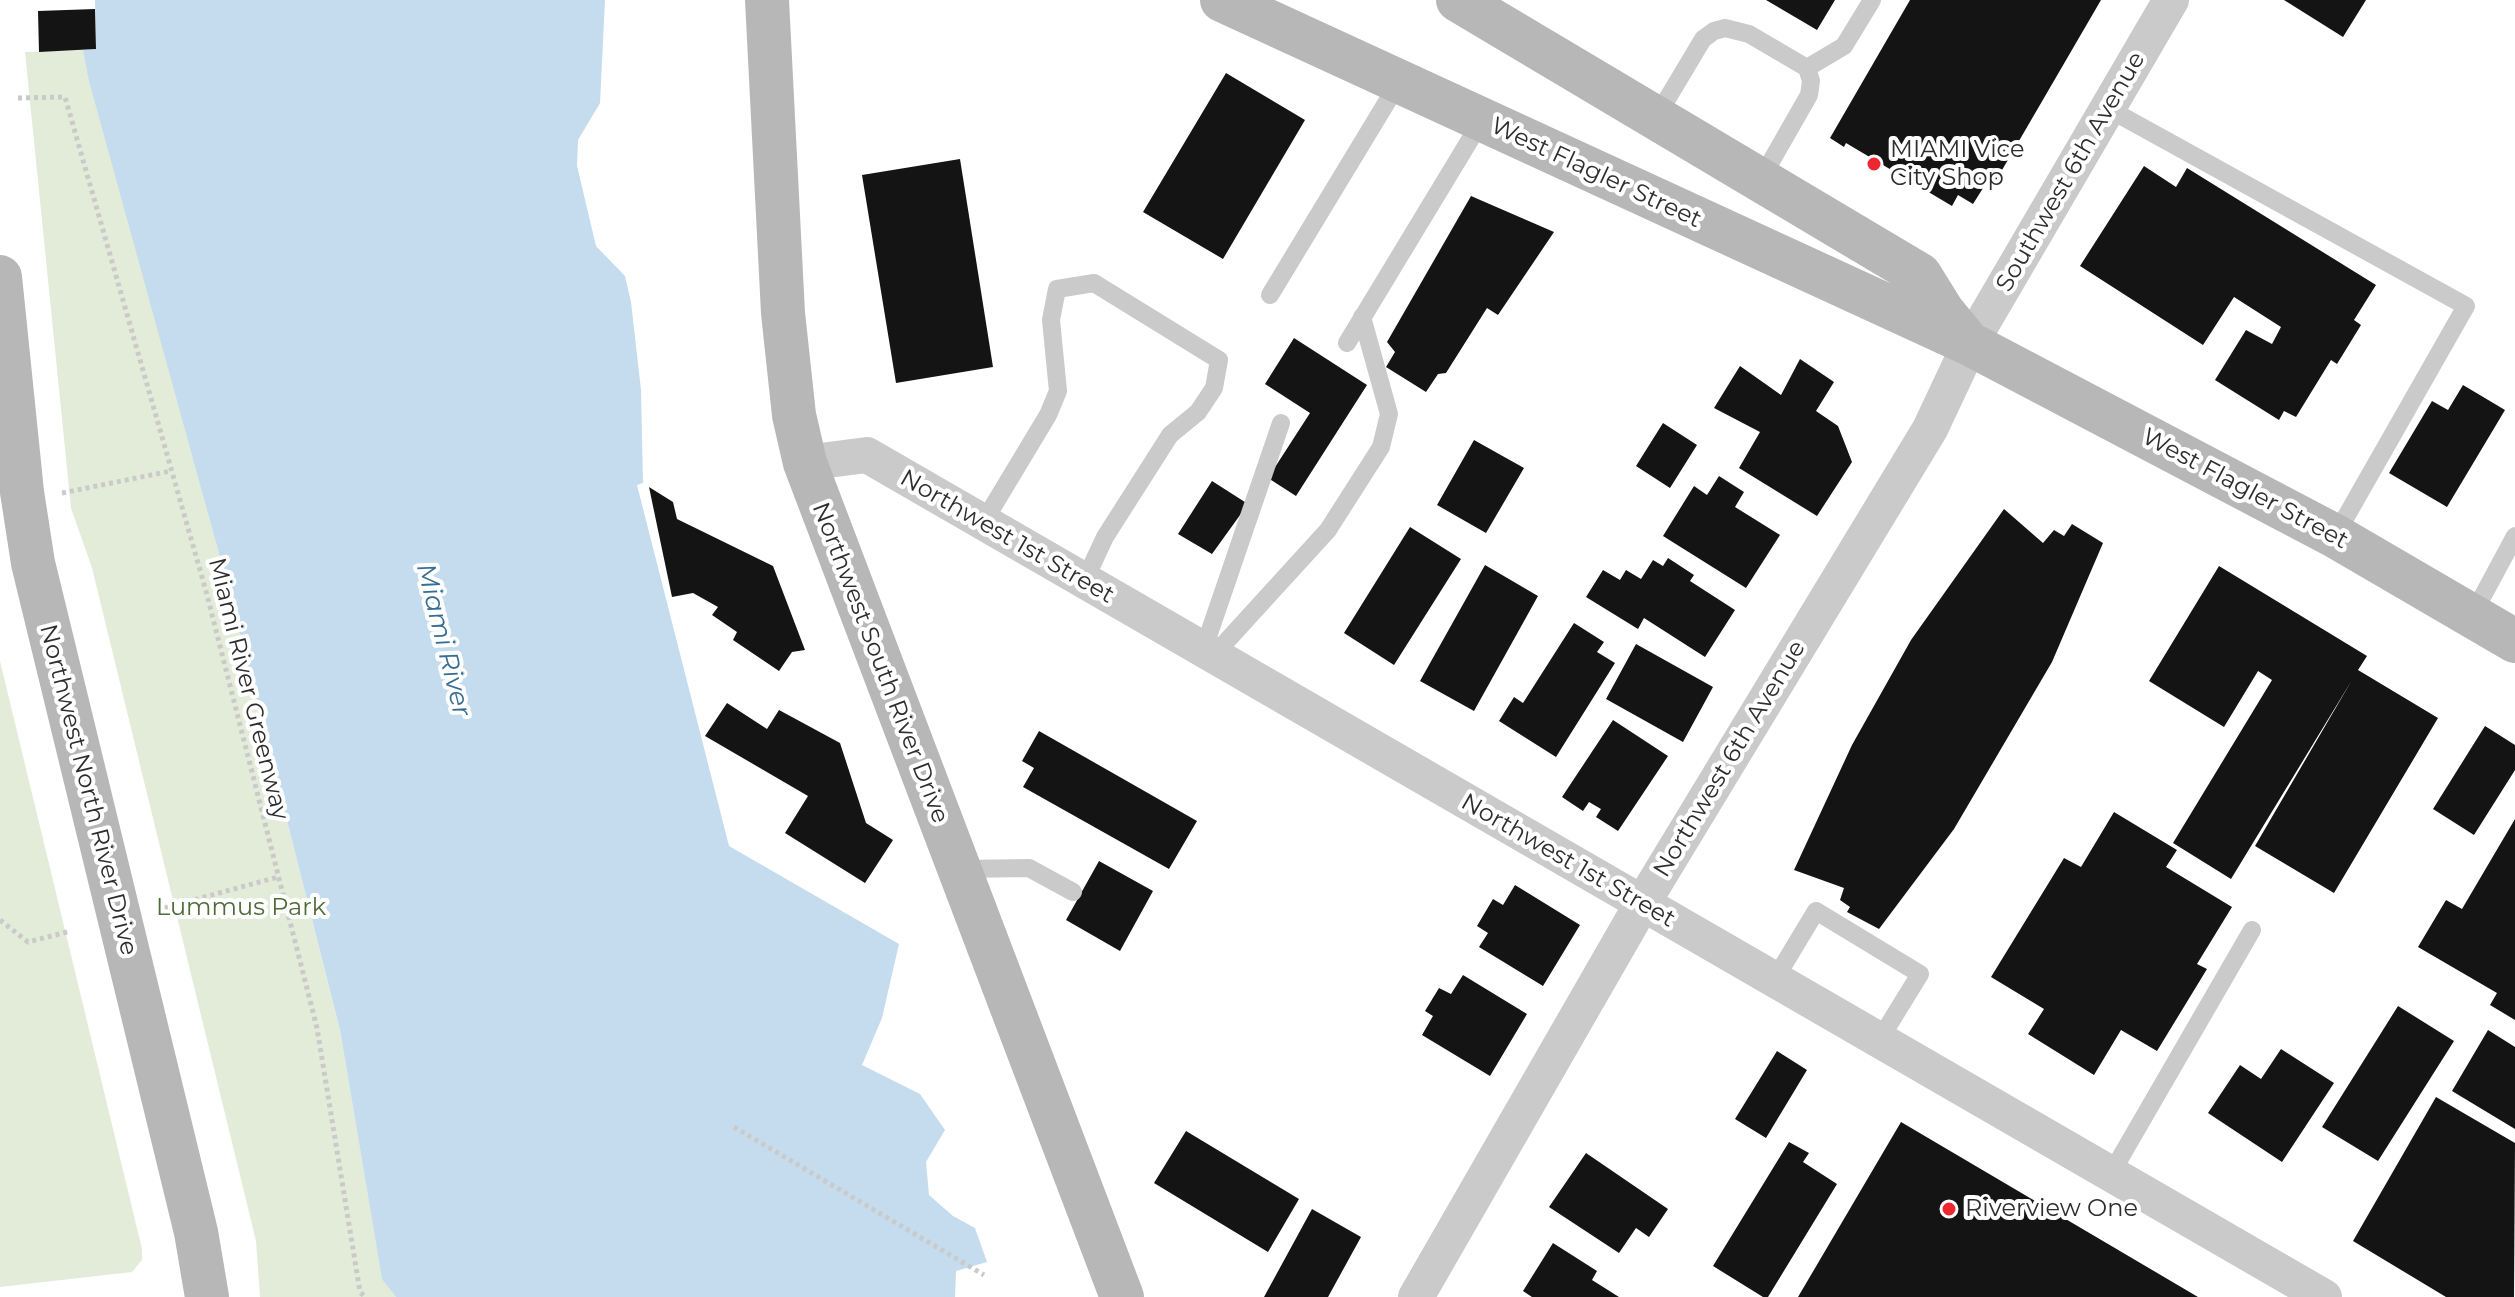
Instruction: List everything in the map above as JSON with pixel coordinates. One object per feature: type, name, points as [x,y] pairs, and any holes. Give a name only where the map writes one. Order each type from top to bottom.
[{"type":"street","name":"Northwest South River Drive","points":[[767,0],[783,313],[794,415],[805,463],[1122,1297]]},
{"type":"street","name":"West Flagler Street","points":[[1222,0],[1970,344],[2335,536],[2515,641]]},
{"type":"street","name":"West Flagler Street","points":[[1458,0],[1920,275],[1943,312],[1970,344]]},
{"type":"street","name":"Southwest 6th Avenue","points":[[1970,344],[2171,0]]},
{"type":"street","name":"Northwest North River Drive","points":[[0,277],[33,563],[196,1232],[207,1297]]},
{"type":"street","name":"Northwest 6th Avenue","points":[[1416,1297],[1642,904],[1930,429],[1970,344]]},
{"type":"street","name":"Northwest 1st Street","points":[[805,463],[867,455],[2324,1297]]},
{"type":"lane","points":[[1807,68],[1844,46],[1872,0]]},
{"type":"lane","points":[[1657,116],[1703,39],[1714,31],[1725,28],[1749,34],[1807,68],[1811,81],[1809,95],[1761,179]]},
{"type":"lane","points":[[1270,295],[1399,82]]},
{"type":"lane","points":[[2109,109],[2466,306],[2335,536]]},
{"type":"lane","points":[[1347,343],[1482,120]]},
{"type":"lane","points":[[983,523],[1048,415],[1058,391],[1051,320],[1057,289],[1094,283],[1219,360],[1214,388],[1198,412],[1170,435],[1105,537],[1084,582]]},
{"type":"lane","points":[[1208,654],[1328,530],[1381,447],[1389,414],[1362,317]]},
{"type":"lane","points":[[1208,654],[1281,423]]},
{"type":"lane","points":[[2472,616],[2515,536]]},
{"type":"lane","points":[[959,869],[1029,868],[1073,892]]},
{"type":"lane","points":[[1775,979],[1816,911],[1920,974],[1880,1039]]},
{"type":"lane","points":[[2112,1172],[2252,930]]},
{"type":"path","name":"Miami River Greenway","points":[[18,98],[65,97],[206,591],[317,1028],[360,1292],[365,1297]]},
{"type":"path","points":[[27,493],[171,471]]},
{"type":"path","points":[[164,908],[278,877]]},
{"type":"path","points":[[0,920],[28,942],[71,931]]},
{"type":"path","points":[[734,1127],[984,1275]]},
{"type":"green space","name":"Lummus Park","points":[[83,50],[223,568],[340,1030],[382,1278],[396,1297],[260,1297],[256,1241],[92,568],[71,508],[25,52]]},
{"type":"green space","points":[[0,661],[142,1249],[142,1260],[132,1272],[0,1287]]},
{"type":"water","name":"Miami River","points":[[95,0],[605,0],[600,103],[578,140],[577,166],[596,246],[625,276],[631,302],[641,390],[643,483],[637,485],[729,846],[899,944],[882,1018],[862,1065],[920,1094],[945,1130],[926,1162],[929,1195],[953,1216],[975,1228],[987,1262],[956,1271],[955,1297],[396,1297],[382,1279],[340,1030],[223,568],[89,81],[83,50],[96,49]]},
{"type":"building","points":[[1766,0],[1835,0],[1817,30]]},
{"type":"building","points":[[1910,0],[2101,0],[1991,189],[1985,185],[1973,204],[1958,195],[1952,206],[1846,143],[1844,147],[1830,138]]},
{"type":"building","points":[[2284,0],[2366,0],[2343,37]]},
{"type":"building","points":[[95,9],[96,49],[39,52],[38,11]]},
{"type":"building","points":[[1226,73],[1305,120],[1223,259],[1143,212]]},
{"type":"building","points":[[960,159],[993,367],[896,383],[862,175]]},
{"type":"building","points":[[2144,166],[2176,187],[2187,168],[2376,285],[2354,320],[2361,325],[2337,364],[2331,360],[2296,417],[2284,411],[2279,420],[2215,380],[2246,330],[2272,344],[2281,327],[2234,297],[2203,345],[2080,266]]},
{"type":"building","points":[[1471,196],[1554,232],[1498,315],[1487,308],[1446,373],[1438,374],[1426,392],[1386,367],[1395,352],[1387,342]]},
{"type":"building","points":[[1294,338],[1367,385],[1296,496],[1268,478],[1310,413],[1265,384]]},
{"type":"building","points":[[1800,359],[1834,382],[1816,411],[1838,426],[1852,462],[1817,516],[1739,468],[1760,432],[1714,408],[1740,366],[1781,395]]},
{"type":"building","points":[[2463,385],[2505,410],[2447,507],[2389,473],[2432,401],[2448,410]]},
{"type":"building","points":[[1663,423],[1697,445],[1670,488],[1636,466]]},
{"type":"building","points":[[1474,440],[1524,468],[1486,533],[1437,505]]},
{"type":"building","points":[[1719,476],[1744,492],[1735,507],[1780,535],[1746,588],[1663,536],[1694,486],[1707,495]]},
{"type":"building","points":[[1212,481],[1248,504],[1212,554],[1178,534]]},
{"type":"building","points":[[649,487],[673,502],[677,519],[773,566],[805,650],[792,652],[779,671],[733,640],[737,632],[712,615],[718,607],[693,593],[672,597]]},
{"type":"building","points":[[2004,509],[2043,543],[2054,530],[2064,536],[2072,524],[2103,543],[2052,662],[1954,829],[1879,929],[1847,912],[1850,907],[1840,900],[1844,888],[1794,870],[1852,745],[1911,640]]},
{"type":"building","points":[[1410,527],[1461,559],[1394,665],[1344,633]]},
{"type":"building","points":[[1668,558],[1694,575],[1690,581],[1735,610],[1705,657],[1644,618],[1638,629],[1586,597],[1603,570],[1620,580],[1626,570],[1641,579],[1653,560],[1663,566]]},
{"type":"building","points":[[1485,565],[1538,596],[1474,711],[1420,681]]},
{"type":"building","points":[[2219,566],[2367,656],[2358,670],[2438,718],[2334,893],[2255,846],[2352,680],[2231,879],[2173,843],[2272,680],[2258,671],[2224,727],[2149,681]]},
{"type":"building","points":[[1574,623],[1604,642],[1597,652],[1615,663],[1556,757],[1499,721],[1514,697],[1523,703]]},
{"type":"building","points":[[1636,644],[1713,687],[1683,742],[1606,699]]},
{"type":"building","points":[[727,703],[767,729],[779,710],[840,743],[866,823],[893,840],[865,883],[785,833],[808,796],[705,736]]},
{"type":"building","points":[[1613,720],[1668,756],[1618,831],[1596,817],[1601,809],[1589,802],[1583,811],[1562,797]]},
{"type":"building","points":[[2485,726],[2515,745],[2515,770],[2474,835],[2433,809]]},
{"type":"building","points":[[1039,731],[1197,821],[1169,869],[1023,787],[1034,768],[1022,761]]},
{"type":"building","points":[[2114,812],[2177,850],[2166,867],[2232,907],[2197,964],[2207,969],[2157,1051],[2121,1030],[2094,1075],[2028,1034],[2044,1009],[1991,977],[2064,858],[2081,867]]},
{"type":"building","points":[[2515,819],[2515,1020],[2490,1005],[2497,993],[2418,947],[2446,900],[2462,909]]},
{"type":"building","points":[[1099,861],[1153,891],[1120,951],[1066,920]]},
{"type":"building","points":[[1515,885],[1580,925],[1543,986],[1479,947],[1488,933],[1477,926],[1493,899],[1503,905]]},
{"type":"building","points":[[1463,975],[1527,1014],[1490,1076],[1422,1035],[1433,1016],[1425,1011],[1439,988],[1451,994]]},
{"type":"building","points":[[2398,1006],[2454,1041],[2378,1161],[2322,1127]]},
{"type":"building","points":[[2488,1030],[2515,1047],[2515,1129],[2452,1091]]},
{"type":"building","points":[[2281,1049],[2334,1083],[2282,1162],[2208,1113],[2240,1065],[2261,1079]]},
{"type":"building","points":[[1777,1051],[1807,1070],[1766,1138],[1735,1119]]},
{"type":"building","points":[[2436,1097],[2515,1143],[2514,1297],[2446,1297],[2353,1241]]},
{"type":"building","name":"Riverview One","points":[[1901,1122],[2198,1297],[1798,1297]]},
{"type":"building","points":[[1186,1131],[1299,1199],[1268,1252],[1154,1183]]},
{"type":"building","points":[[1789,1142],[1809,1153],[1803,1162],[1837,1184],[1768,1297],[1763,1297],[1713,1266]]},
{"type":"building","points":[[1586,1153],[1668,1209],[1649,1237],[1636,1228],[1619,1253],[1549,1207]]},
{"type":"building","points":[[1312,1209],[1361,1237],[1328,1297],[1264,1297]]},
{"type":"building","points":[[1553,1243],[1597,1271],[1592,1280],[1619,1297],[1532,1297],[1523,1291]]},
{"type":"place","name":"MIAMI Vice City Shop","points":[[1874,164]]},
{"type":"place","name":"Riverview One","points":[[1949,1209]]}]
